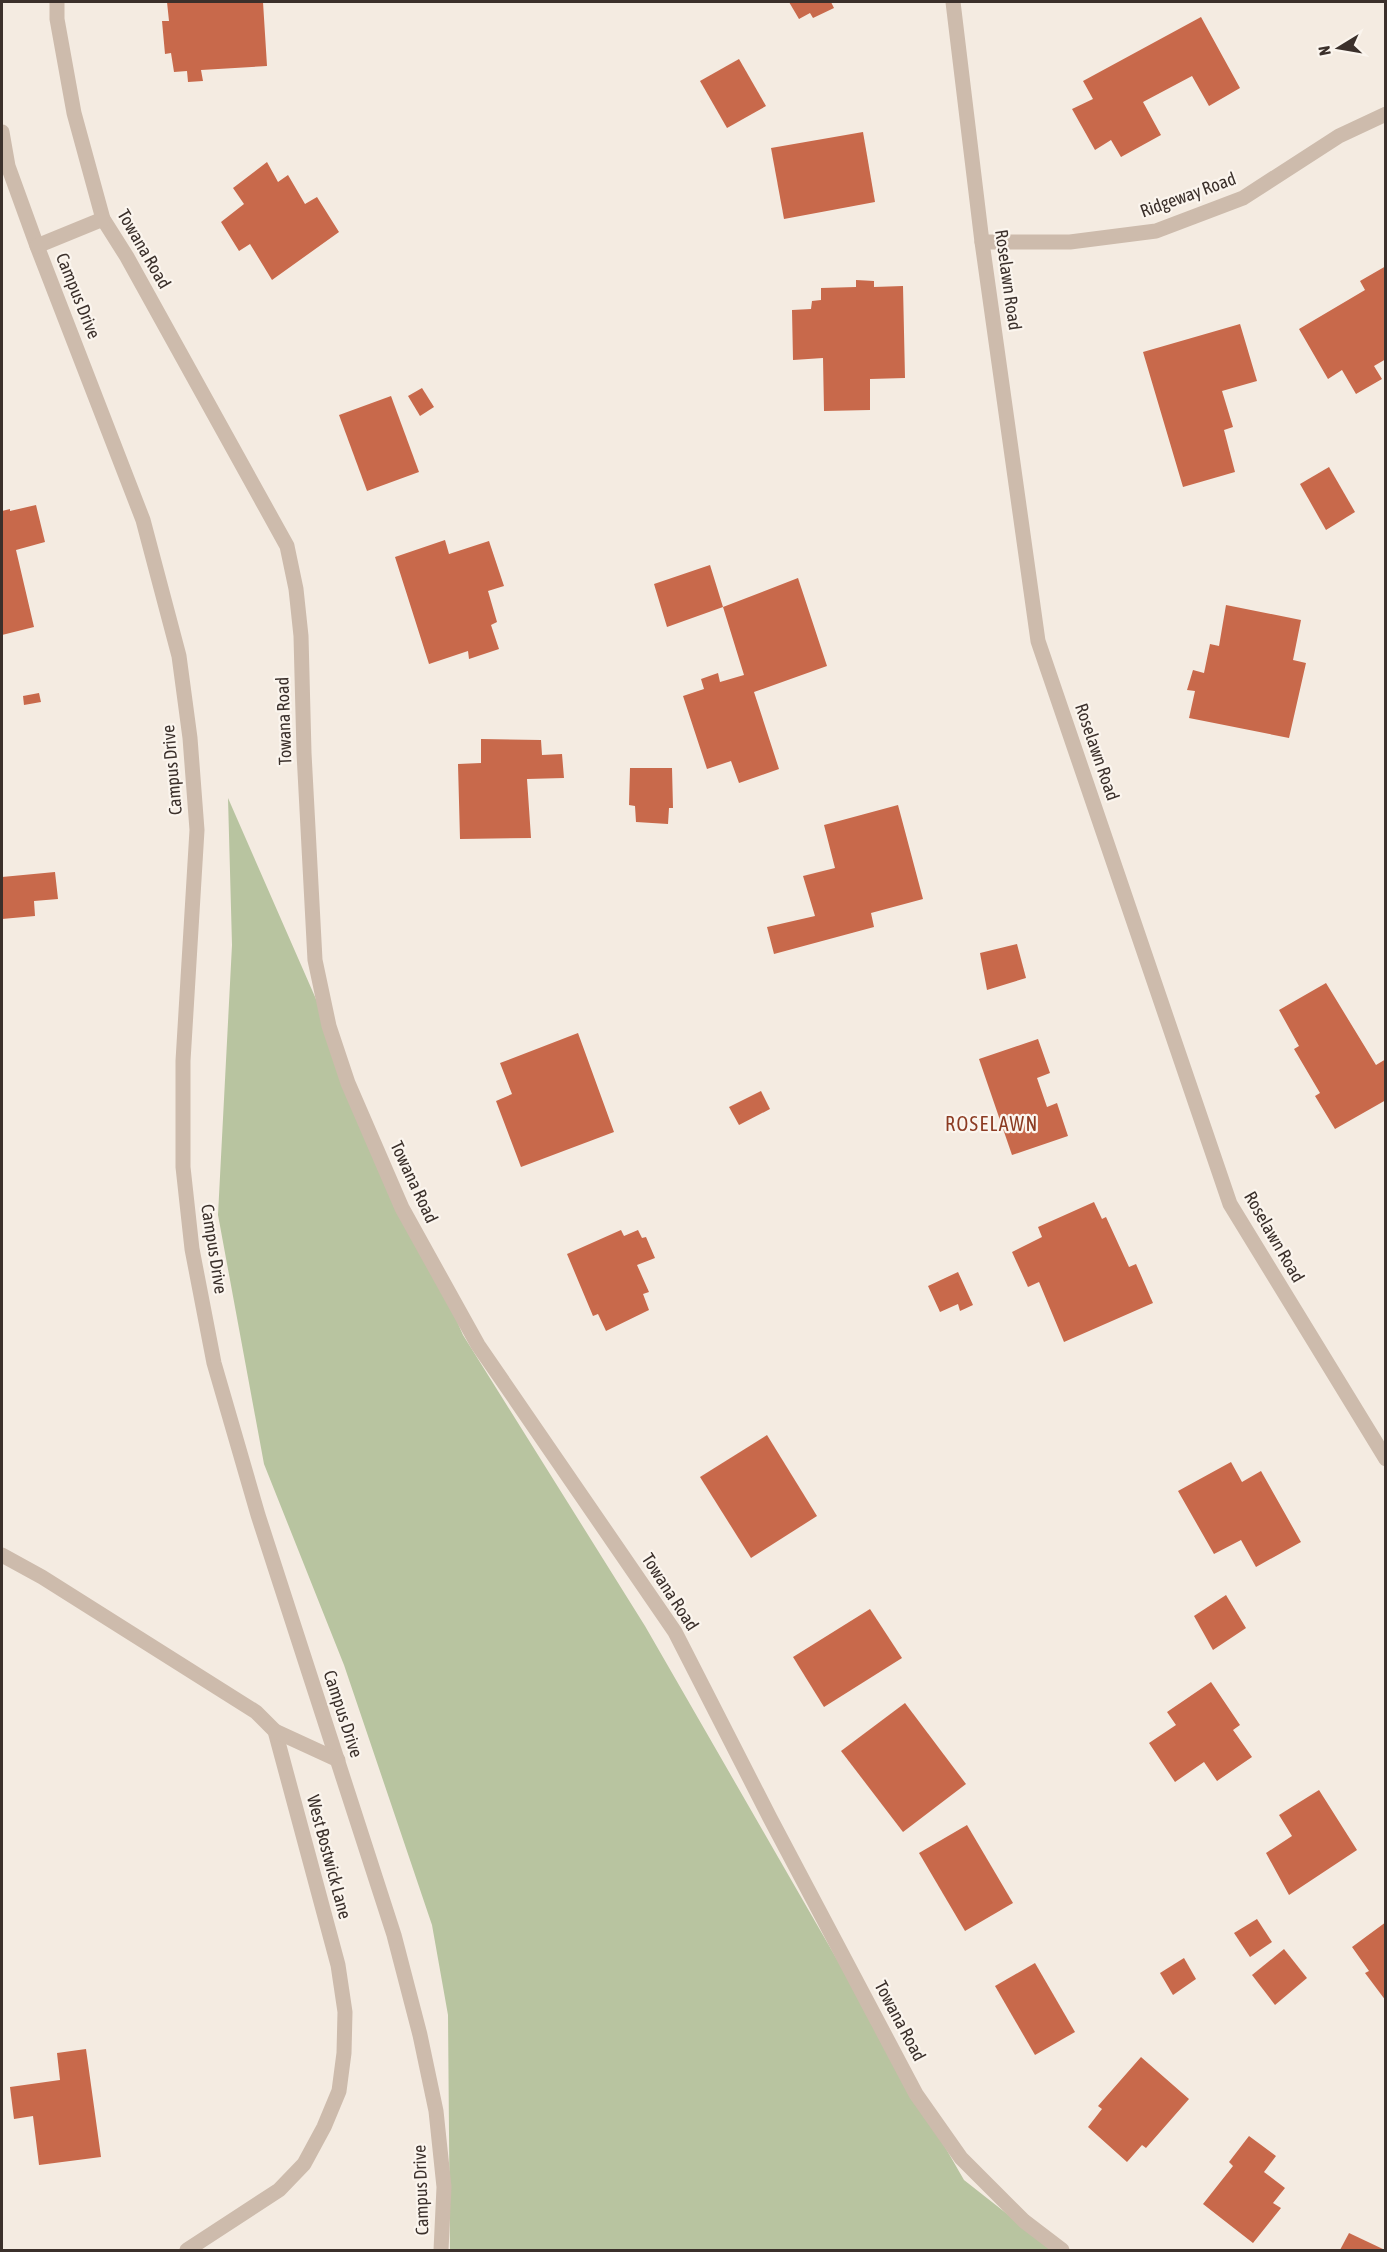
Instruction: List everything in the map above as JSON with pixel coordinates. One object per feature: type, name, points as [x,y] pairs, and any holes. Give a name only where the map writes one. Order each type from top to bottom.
[{"type":"street","name":"Towana Road","points":[[57,2],[57,19],[74,113],[103,219],[127,257],[287,546],[296,589],[301,636],[304,753],[315,960],[329,1026],[348,1083],[402,1208],[478,1345],[675,1632],[916,2094],[961,2158],[1024,2220],[1062,2250]]},
{"type":"street","name":"Roselawn Road","points":[[953,2],[982,242],[1038,641],[1230,1204],[1386,1459]]},
{"type":"street","name":"Ridgeway Road","points":[[982,242],[1070,242],[1156,231],[1243,198],[1339,136],[1386,114]]},
{"type":"street","points":[[2,132],[5,167],[37,246],[103,219]]},
{"type":"street","name":"Campus Drive","points":[[37,246],[143,519],[179,656],[190,738],[197,830],[183,1061],[183,1167],[192,1249],[214,1363],[258,1515],[394,1935],[420,2035],[436,2111],[444,2187],[441,2250]]},
{"type":"street","points":[[2,1556],[42,1577],[256,1712],[275,1731],[338,1760]]},
{"type":"street","name":"West Bostwick Lane","points":[[187,2250],[279,2190],[304,2164],[324,2127],[339,2091],[344,2053],[345,2012],[338,1965],[275,1731]]},
{"type":"green space","points":[[228,798],[463,1335],[645,1626],[964,2180],[1053,2250],[450,2250],[448,2015],[432,1925],[344,1665],[264,1464],[218,1215],[232,945]]},
{"type":"building","points":[[167,2],[263,2],[267,66],[201,70],[203,81],[188,82],[187,71],[174,72],[171,53],[165,54],[162,21],[169,21]]},
{"type":"building","points":[[789,2],[831,2],[834,8],[813,18],[810,13],[799,19]]},
{"type":"building","points":[[1201,17],[1240,88],[1209,106],[1192,76],[1143,102],[1161,135],[1121,157],[1111,140],[1095,150],[1072,109],[1093,99],[1083,81]]},
{"type":"building","points":[[739,59],[766,106],[727,128],[700,81]]},
{"type":"building","points":[[863,132],[875,202],[784,219],[771,148]]},
{"type":"building","points":[[267,162],[278,182],[288,175],[305,204],[317,197],[339,232],[272,280],[250,244],[239,251],[221,222],[244,204],[233,188]]},
{"type":"building","points":[[1386,266],[1386,359],[1374,366],[1382,379],[1356,394],[1342,370],[1328,379],[1299,329],[1365,290],[1360,281]]},
{"type":"building","points":[[856,280],[874,281],[874,287],[903,286],[905,378],[870,379],[870,410],[824,411],[823,358],[793,360],[792,310],[811,309],[812,301],[821,300],[821,288],[856,287]]},
{"type":"building","points":[[1240,324],[1257,381],[1222,391],[1233,427],[1224,430],[1235,472],[1183,487],[1143,352]]},
{"type":"building","points":[[422,388],[434,407],[420,416],[408,396]]},
{"type":"building","points":[[391,396],[419,472],[367,491],[339,415]]},
{"type":"building","points":[[1329,467],[1355,512],[1326,530],[1300,484]]},
{"type":"building","points":[[36,505],[45,542],[16,550],[34,627],[2,635],[2,511]]},
{"type":"building","points":[[445,540],[449,554],[489,541],[504,586],[488,591],[497,622],[491,625],[499,649],[469,659],[468,651],[429,664],[395,557]]},
{"type":"building","points":[[710,565],[723,607],[667,627],[654,584]]},
{"type":"building","points":[[798,578],[827,666],[754,692],[779,769],[739,783],[731,761],[707,769],[683,696],[704,689],[701,679],[718,673],[720,682],[744,675],[723,607]]},
{"type":"building","points":[[1226,605],[1301,620],[1293,660],[1306,663],[1289,738],[1189,718],[1195,691],[1187,690],[1193,670],[1204,673],[1210,644],[1219,646]]},
{"type":"building","points":[[39,693],[41,702],[24,705],[23,696]]},
{"type":"building","points":[[481,739],[541,740],[542,755],[562,754],[564,778],[527,779],[531,838],[460,839],[458,764],[481,763]]},
{"type":"building","points":[[630,768],[672,768],[673,808],[669,808],[668,824],[636,822],[635,806],[629,805]]},
{"type":"building","points":[[898,805],[923,899],[871,913],[874,927],[774,954],[767,927],[815,916],[803,876],[835,868],[824,825]]},
{"type":"building","points":[[55,872],[58,899],[34,901],[35,916],[2,919],[2,877]]},
{"type":"building","points":[[1017,944],[1026,978],[987,990],[980,953]]},
{"type":"building","points":[[1326,983],[1376,1065],[1386,1059],[1386,1100],[1335,1129],[1315,1096],[1320,1093],[1294,1049],[1299,1046],[1279,1010]]},
{"type":"building","points":[[578,1033],[614,1132],[521,1167],[496,1101],[512,1094],[500,1063]]},
{"type":"building","points":[[1038,1039],[1050,1073],[1037,1078],[1047,1107],[1057,1103],[1068,1136],[1012,1155],[979,1059]]},
{"type":"building","points":[[761,1091],[770,1109],[739,1125],[729,1107]]},
{"type":"building","points":[[1094,1202],[1102,1219],[1106,1217],[1129,1267],[1136,1264],[1153,1303],[1064,1342],[1039,1282],[1028,1287],[1012,1252],[1042,1237],[1038,1227]]},
{"type":"building","points":[[621,1230],[624,1236],[638,1230],[642,1238],[646,1237],[655,1258],[637,1265],[649,1292],[643,1294],[649,1310],[606,1331],[598,1314],[593,1316],[567,1254]]},
{"type":"building","points":[[958,1272],[973,1305],[960,1311],[958,1304],[940,1312],[928,1286]]},
{"type":"building","points":[[767,1435],[817,1516],[751,1558],[700,1477]]},
{"type":"building","points":[[1231,1462],[1242,1482],[1261,1471],[1301,1542],[1256,1567],[1241,1540],[1214,1554],[1178,1491]]},
{"type":"building","points":[[1226,1595],[1246,1628],[1213,1650],[1194,1616]]},
{"type":"building","points":[[870,1609],[902,1658],[824,1707],[793,1657]]},
{"type":"building","points":[[1211,1682],[1240,1725],[1233,1730],[1252,1757],[1217,1781],[1204,1762],[1175,1782],[1149,1743],[1176,1725],[1167,1712]]},
{"type":"building","points":[[905,1703],[966,1784],[903,1832],[841,1751]]},
{"type":"building","points":[[1319,1790],[1357,1850],[1289,1895],[1266,1853],[1292,1836],[1279,1815]]},
{"type":"building","points":[[967,1825],[1013,1903],[965,1931],[919,1853]]},
{"type":"building","points":[[1257,1919],[1272,1942],[1250,1957],[1234,1933]]},
{"type":"building","points":[[1386,1922],[1386,2001],[1365,1973],[1369,1971],[1352,1947]]},
{"type":"building","points":[[1284,1949],[1307,1978],[1275,2005],[1252,1975]]},
{"type":"building","points":[[1184,1958],[1196,1979],[1173,1995],[1160,1973]]},
{"type":"building","points":[[1035,1963],[1075,2032],[1035,2055],[995,1986]]},
{"type":"building","points":[[86,2049],[101,2157],[39,2165],[33,2116],[14,2119],[10,2087],[60,2080],[57,2053]]},
{"type":"building","points":[[1141,2057],[1189,2099],[1146,2148],[1142,2145],[1127,2162],[1088,2127],[1102,2109],[1098,2106]]},
{"type":"building","points":[[1249,2136],[1276,2156],[1264,2172],[1285,2188],[1273,2203],[1281,2208],[1253,2243],[1203,2204],[1233,2166],[1229,2162]]},
{"type":"building","points":[[1349,2233],[1385,2250],[1340,2250]]},
{"type":"district","name":"ROSELAWN","points":[[992,1124]]}]
